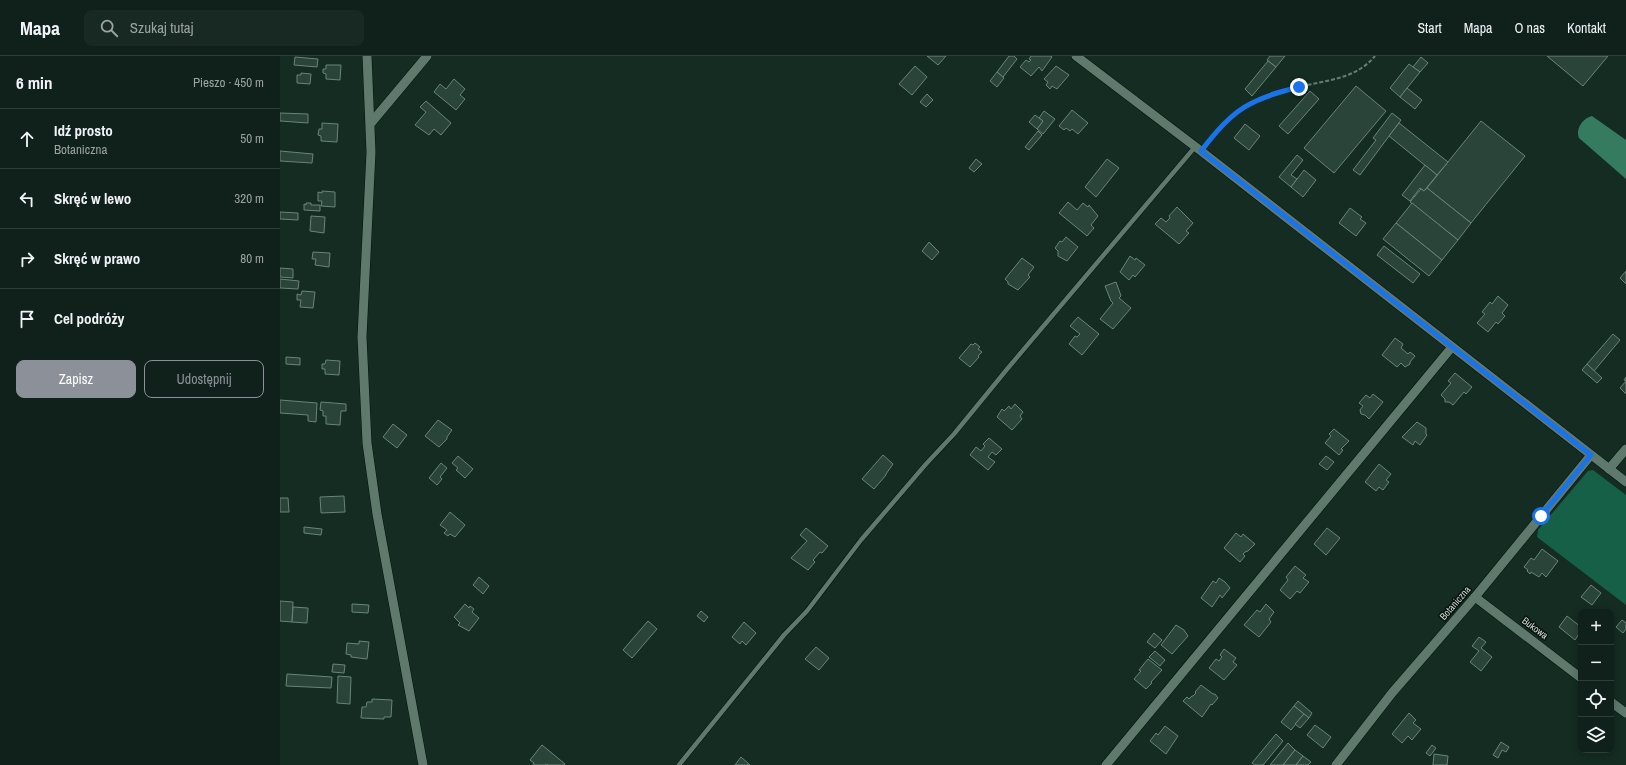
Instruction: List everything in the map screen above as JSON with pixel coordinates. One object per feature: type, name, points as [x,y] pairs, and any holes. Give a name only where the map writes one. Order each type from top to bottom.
[{"type":"street","points":[[367,56],[371,123],[370,184],[362,337],[367,443],[377,514],[423,765]]},
{"type":"street","points":[[371,123],[427,56]]},
{"type":"street","points":[[1076,56],[1626,482]]},
{"type":"street","points":[[1106,765],[1452,347]]},
{"type":"street","points":[[1609,469],[1626,449]]},
{"type":"street","name":"Botaniczna","points":[[1336,765],[1392,693],[1475,597],[1591,455]]},
{"type":"street","name":"Bukowa","points":[[1475,597],[1578,676]]},
{"type":"street","points":[[1614,704],[1626,713]]},
{"type":"lane","points":[[679,765],[784,635],[807,611],[861,540],[926,464],[954,434],[1014,362],[1198,149]]},
{"type":"path","points":[[1198,149],[1229,119],[1252,103],[1271,95],[1299,87],[1339,79],[1362,68],[1375,56]]},
{"type":"shaded area","points":[[1592,116],[1626,140],[1626,179],[1579,138],[1578,131],[1581,124],[1583,121]]},
{"type":"shaded area","points":[[1593,470],[1626,495],[1626,605],[1537,537],[1538,530],[1588,471]]},
{"type":"building","points":[[927,56],[946,56],[938,65]]},
{"type":"building","points":[[1009,56],[1014,56],[1017,59],[1003,77],[997,72]]},
{"type":"building","points":[[1031,56],[1052,57],[1042,71],[1039,67],[1031,76],[1020,67],[1026,60],[1029,62],[1031,60],[1029,59]]},
{"type":"building","points":[[1270,56],[1285,56],[1276,67],[1267,60]]},
{"type":"building","points":[[1547,56],[1608,56],[1583,86]]},
{"type":"building","points":[[295,57],[318,59],[317,67],[294,65]]},
{"type":"building","points":[[1421,57],[1428,63],[1420,72],[1413,67]]},
{"type":"building","points":[[1268,61],[1276,67],[1252,96],[1245,89]]},
{"type":"building","points":[[1409,64],[1420,72],[1400,97],[1390,88]]},
{"type":"building","points":[[326,65],[341,65],[340,80],[326,79],[326,74],[323,73],[323,69],[326,69]]},
{"type":"building","points":[[915,66],[927,77],[912,95],[899,84]]},
{"type":"building","points":[[1056,66],[1069,75],[1057,89],[1052,86],[1050,89],[1046,85],[1048,82],[1044,79]]},
{"type":"building","points":[[997,72],[1004,78],[997,87],[990,81]]},
{"type":"building","points":[[301,73],[311,74],[310,84],[297,83],[297,75],[301,75]]},
{"type":"building","points":[[454,79],[465,89],[460,95],[465,99],[456,110],[434,92],[440,84],[446,89]]},
{"type":"building","points":[[1356,86],[1386,111],[1334,173],[1304,148]]},
{"type":"building","points":[[1407,88],[1422,100],[1415,109],[1400,97]]},
{"type":"building","points":[[1310,91],[1319,99],[1288,134],[1279,126]]},
{"type":"building","points":[[927,94],[933,100],[926,107],[920,102]]},
{"type":"building","points":[[426,101],[451,123],[441,135],[434,129],[429,135],[415,125],[426,112],[420,107]]},
{"type":"building","points":[[1072,110],[1088,123],[1078,134],[1072,129],[1070,131],[1066,128],[1064,130],[1059,126]]},
{"type":"building","points":[[1044,111],[1055,119],[1043,134],[1037,129],[1043,121],[1039,118]]},
{"type":"building","points":[[280,113],[308,114],[308,123],[280,121]]},
{"type":"building","points":[[1392,113],[1401,120],[1360,175],[1353,170],[1376,140],[1373,138]]},
{"type":"building","points":[[1035,115],[1043,121],[1037,129],[1029,122]]},
{"type":"building","points":[[1481,121],[1525,156],[1471,223],[1427,188]]},
{"type":"building","points":[[322,123],[338,124],[337,142],[321,141],[321,136],[318,135],[319,129],[322,129]]},
{"type":"building","points":[[1399,123],[1448,162],[1437,175],[1389,136]]},
{"type":"building","points":[[1245,124],[1260,136],[1249,150],[1234,138]]},
{"type":"building","points":[[1038,131],[1042,135],[1029,150],[1025,147]]},
{"type":"building","points":[[280,151],[313,154],[312,163],[280,161]]},
{"type":"building","points":[[1297,155],[1303,160],[1291,175],[1297,179],[1291,187],[1279,177]]},
{"type":"building","points":[[976,159],[982,164],[974,172],[969,168]]},
{"type":"building","points":[[1107,159],[1119,168],[1096,197],[1085,187]]},
{"type":"building","points":[[1425,165],[1437,175],[1424,191],[1420,188],[1410,201],[1402,195]]},
{"type":"building","points":[[1304,170],[1316,180],[1303,197],[1291,187]]},
{"type":"building","points":[[1427,188],[1471,223],[1458,240],[1410,202],[1421,189],[1424,191]]},
{"type":"building","points":[[322,191],[335,192],[335,207],[321,206],[322,201],[318,201],[318,192],[322,193]]},
{"type":"building","points":[[1068,202],[1077,210],[1083,203],[1088,207],[1089,205],[1098,216],[1091,225],[1094,228],[1087,236],[1059,213]]},
{"type":"building","points":[[306,203],[311,203],[311,205],[320,205],[320,211],[304,210],[304,204],[306,205]]},
{"type":"building","points":[[1412,203],[1458,240],[1442,260],[1396,223]]},
{"type":"building","points":[[1177,207],[1193,223],[1186,231],[1189,233],[1179,244],[1155,224],[1161,218],[1166,222]]},
{"type":"building","points":[[1350,208],[1362,217],[1360,219],[1366,223],[1356,236],[1339,223]]},
{"type":"building","points":[[280,212],[298,213],[298,220],[280,219]]},
{"type":"building","points":[[311,216],[325,217],[324,233],[310,231]]},
{"type":"building","points":[[1396,223],[1442,260],[1429,276],[1383,239]]},
{"type":"building","points":[[1066,237],[1078,247],[1067,261],[1058,256],[1058,251],[1055,248],[1060,241],[1062,242]]},
{"type":"building","points":[[929,242],[939,252],[932,260],[922,251]]},
{"type":"building","points":[[1384,246],[1420,274],[1413,283],[1377,255]]},
{"type":"building","points":[[313,252],[330,253],[329,267],[315,265],[316,259],[312,259]]},
{"type":"building","points":[[1130,256],[1135,260],[1136,258],[1145,265],[1135,277],[1133,275],[1129,280],[1120,272]]},
{"type":"building","points":[[1022,258],[1034,267],[1028,275],[1030,277],[1018,290],[1008,284],[1005,279]]},
{"type":"building","points":[[280,268],[293,269],[293,278],[280,277]]},
{"type":"building","points":[[1626,271],[1626,284],[1620,278]]},
{"type":"building","points":[[280,279],[299,281],[298,289],[280,288]]},
{"type":"building","points":[[1116,282],[1121,296],[1119,298],[1131,308],[1113,329],[1100,319],[1113,303],[1105,286]]},
{"type":"building","points":[[302,291],[315,292],[313,308],[300,307],[301,300],[297,300],[297,294],[301,295]]},
{"type":"building","points":[[1498,296],[1508,305],[1502,313],[1505,316],[1498,324],[1496,322],[1488,332],[1477,323],[1485,314],[1482,312],[1490,302],[1492,304]]},
{"type":"building","points":[[1078,317],[1099,334],[1082,355],[1069,344],[1075,336],[1077,337],[1080,334],[1070,326]]},
{"type":"building","points":[[1613,334],[1620,340],[1594,371],[1587,364]]},
{"type":"building","points":[[1395,338],[1403,344],[1401,348],[1408,354],[1410,352],[1415,356],[1410,364],[1405,367],[1401,363],[1397,367],[1382,355]]},
{"type":"building","points":[[975,343],[980,347],[978,349],[982,352],[970,367],[959,358],[971,344],[973,345]]},
{"type":"building","points":[[286,357],[300,358],[300,365],[286,364]]},
{"type":"building","points":[[326,360],[340,361],[339,375],[325,374],[325,369],[322,369],[322,364],[325,364]]},
{"type":"building","points":[[1587,364],[1602,378],[1597,383],[1582,370]]},
{"type":"building","points":[[1455,373],[1472,387],[1466,394],[1464,392],[1453,405],[1449,402],[1445,402],[1445,399],[1441,395],[1451,383],[1448,381]]},
{"type":"building","points":[[1626,381],[1626,394],[1620,388]]},
{"type":"building","points":[[1373,394],[1383,402],[1369,419],[1365,415],[1361,414],[1360,410],[1363,406],[1359,403],[1366,395],[1370,398]]},
{"type":"building","points":[[280,400],[317,403],[316,422],[308,421],[308,415],[280,413]]},
{"type":"building","points":[[321,402],[346,404],[346,411],[341,411],[340,425],[326,424],[326,416],[323,416],[323,411],[320,410]]},
{"type":"building","points":[[1015,404],[1023,412],[1020,416],[1022,419],[1012,430],[997,417],[1002,409],[1004,411],[1009,406],[1011,409]]},
{"type":"building","points":[[438,420],[452,430],[447,439],[439,447],[425,436]]},
{"type":"building","points":[[1417,422],[1426,428],[1427,435],[1420,445],[1415,441],[1413,445],[1402,437]]},
{"type":"building","points":[[393,424],[407,435],[397,448],[383,437]]},
{"type":"building","points":[[1334,429],[1349,441],[1341,449],[1343,450],[1339,455],[1325,443],[1331,436],[1329,434]]},
{"type":"building","points":[[989,438],[1002,449],[996,455],[992,452],[988,457],[995,462],[988,470],[970,455],[976,447],[981,451],[985,446],[983,444]]},
{"type":"building","points":[[883,455],[893,464],[874,489],[862,479]]},
{"type":"building","points":[[458,456],[473,469],[465,478],[456,470],[458,468],[452,463]]},
{"type":"building","points":[[1326,456],[1334,462],[1327,470],[1319,464]]},
{"type":"building","points":[[441,463],[447,468],[440,477],[442,479],[437,485],[429,478]]},
{"type":"building","points":[[1379,464],[1391,474],[1386,480],[1389,482],[1383,490],[1379,487],[1376,491],[1365,482]]},
{"type":"building","points":[[344,496],[345,512],[321,513],[320,497]]},
{"type":"building","points":[[280,498],[288,498],[289,512],[280,512]]},
{"type":"building","points":[[450,512],[465,525],[455,537],[450,534],[448,536],[444,533],[447,530],[440,525]]},
{"type":"building","points":[[304,527],[322,529],[321,535],[304,533]]},
{"type":"building","points":[[806,528],[828,546],[813,560],[815,562],[808,570],[791,558],[807,541],[800,535]]},
{"type":"building","points":[[1327,528],[1340,538],[1326,555],[1314,544]]},
{"type":"building","points":[[1236,533],[1241,537],[1243,534],[1255,544],[1243,554],[1245,556],[1240,562],[1224,548]]},
{"type":"building","points":[[1542,549],[1558,561],[1546,577],[1542,573],[1539,577],[1531,572],[1530,574],[1524,567],[1531,558],[1534,560]]},
{"type":"building","points":[[1295,566],[1306,575],[1303,578],[1309,582],[1300,593],[1297,591],[1290,599],[1280,590],[1288,580],[1286,577]]},
{"type":"building","points":[[479,577],[489,586],[483,594],[473,585]]},
{"type":"building","points":[[1219,578],[1230,588],[1222,598],[1220,595],[1212,607],[1201,598],[1213,581],[1216,583]]},
{"type":"building","points":[[1591,585],[1601,593],[1592,605],[1581,597]]},
{"type":"building","points":[[280,601],[293,602],[292,622],[280,621]]},
{"type":"building","points":[[352,604],[369,605],[368,613],[352,612]]},
{"type":"building","points":[[465,604],[469,608],[470,606],[474,609],[472,612],[479,618],[469,631],[458,625],[460,623],[454,617]]},
{"type":"building","points":[[1266,604],[1274,612],[1269,619],[1271,622],[1259,637],[1244,625],[1257,610],[1260,612]]},
{"type":"building","points":[[293,607],[308,608],[307,623],[292,622]]},
{"type":"building","points":[[701,611],[708,617],[704,622],[697,616]]},
{"type":"building","points":[[1567,616],[1578,625],[1578,636],[1575,640],[1559,627]]},
{"type":"building","points":[[1622,620],[1626,623],[1626,629],[1623,633],[1616,627]]},
{"type":"building","points":[[648,621],[657,629],[632,658],[623,650]]},
{"type":"building","points":[[744,622],[756,633],[746,645],[742,641],[740,644],[732,637]]},
{"type":"building","points":[[1176,625],[1184,630],[1188,636],[1172,654],[1161,645]]},
{"type":"building","points":[[1154,633],[1162,640],[1155,648],[1147,642]]},
{"type":"building","points":[[1479,637],[1486,642],[1481,648],[1492,657],[1481,671],[1470,662],[1479,651],[1472,646]]},
{"type":"building","points":[[359,641],[369,642],[367,659],[351,657],[351,655],[346,654],[347,643],[359,644]]},
{"type":"building","points":[[816,647],[829,658],[819,670],[805,659]]},
{"type":"building","points":[[1224,649],[1236,658],[1233,662],[1237,665],[1224,680],[1209,668],[1216,659],[1219,661],[1222,657],[1220,655]]},
{"type":"building","points":[[1155,651],[1165,660],[1160,666],[1149,657]]},
{"type":"building","points":[[1148,659],[1162,670],[1146,689],[1134,679]]},
{"type":"building","points":[[333,664],[345,665],[344,673],[332,672]]},
{"type":"building","points":[[287,674],[332,677],[331,688],[286,686]]},
{"type":"building","points":[[338,676],[351,677],[350,704],[337,703]]},
{"type":"building","points":[[1201,685],[1215,694],[1218,698],[1212,705],[1211,704],[1202,717],[1183,701],[1187,697],[1189,699],[1193,696]]},
{"type":"building","points":[[372,699],[392,700],[391,717],[384,717],[384,719],[361,718],[362,707],[366,707],[367,702],[372,702]]},
{"type":"building","points":[[1298,701],[1312,713],[1309,718],[1294,706]]},
{"type":"building","points":[[1294,706],[1304,714],[1291,730],[1281,722]]},
{"type":"building","points":[[1409,713],[1416,720],[1413,723],[1421,729],[1412,740],[1408,736],[1402,743],[1392,734]]},
{"type":"building","points":[[1304,714],[1309,718],[1300,728],[1295,724]]},
{"type":"building","points":[[1315,725],[1331,737],[1323,748],[1307,735]]},
{"type":"building","points":[[1165,726],[1178,736],[1166,754],[1150,741],[1156,733],[1158,735]]},
{"type":"building","points":[[1276,734],[1283,741],[1263,765],[1255,765],[1252,763]]},
{"type":"building","points":[[1501,742],[1509,747],[1506,752],[1502,750],[1498,758],[1493,755]]},
{"type":"building","points":[[1288,743],[1295,750],[1283,765],[1270,765]]},
{"type":"building","points":[[542,745],[565,764],[533,765],[534,763],[530,760]]},
{"type":"building","points":[[1432,745],[1436,748],[1430,756],[1426,753]]},
{"type":"building","points":[[1295,750],[1303,756],[1296,765],[1283,765]]},
{"type":"building","points":[[1434,754],[1448,756],[1447,765],[1433,765]]},
{"type":"building","points":[[1303,756],[1311,762],[1308,765],[1296,765]]},
{"type":"building","points":[[741,757],[750,765],[735,765]]},
{"type":"route","points":[[1299,87],[1271,95],[1240,110],[1229,119],[1201,151],[1591,455],[1541,516]]}]
